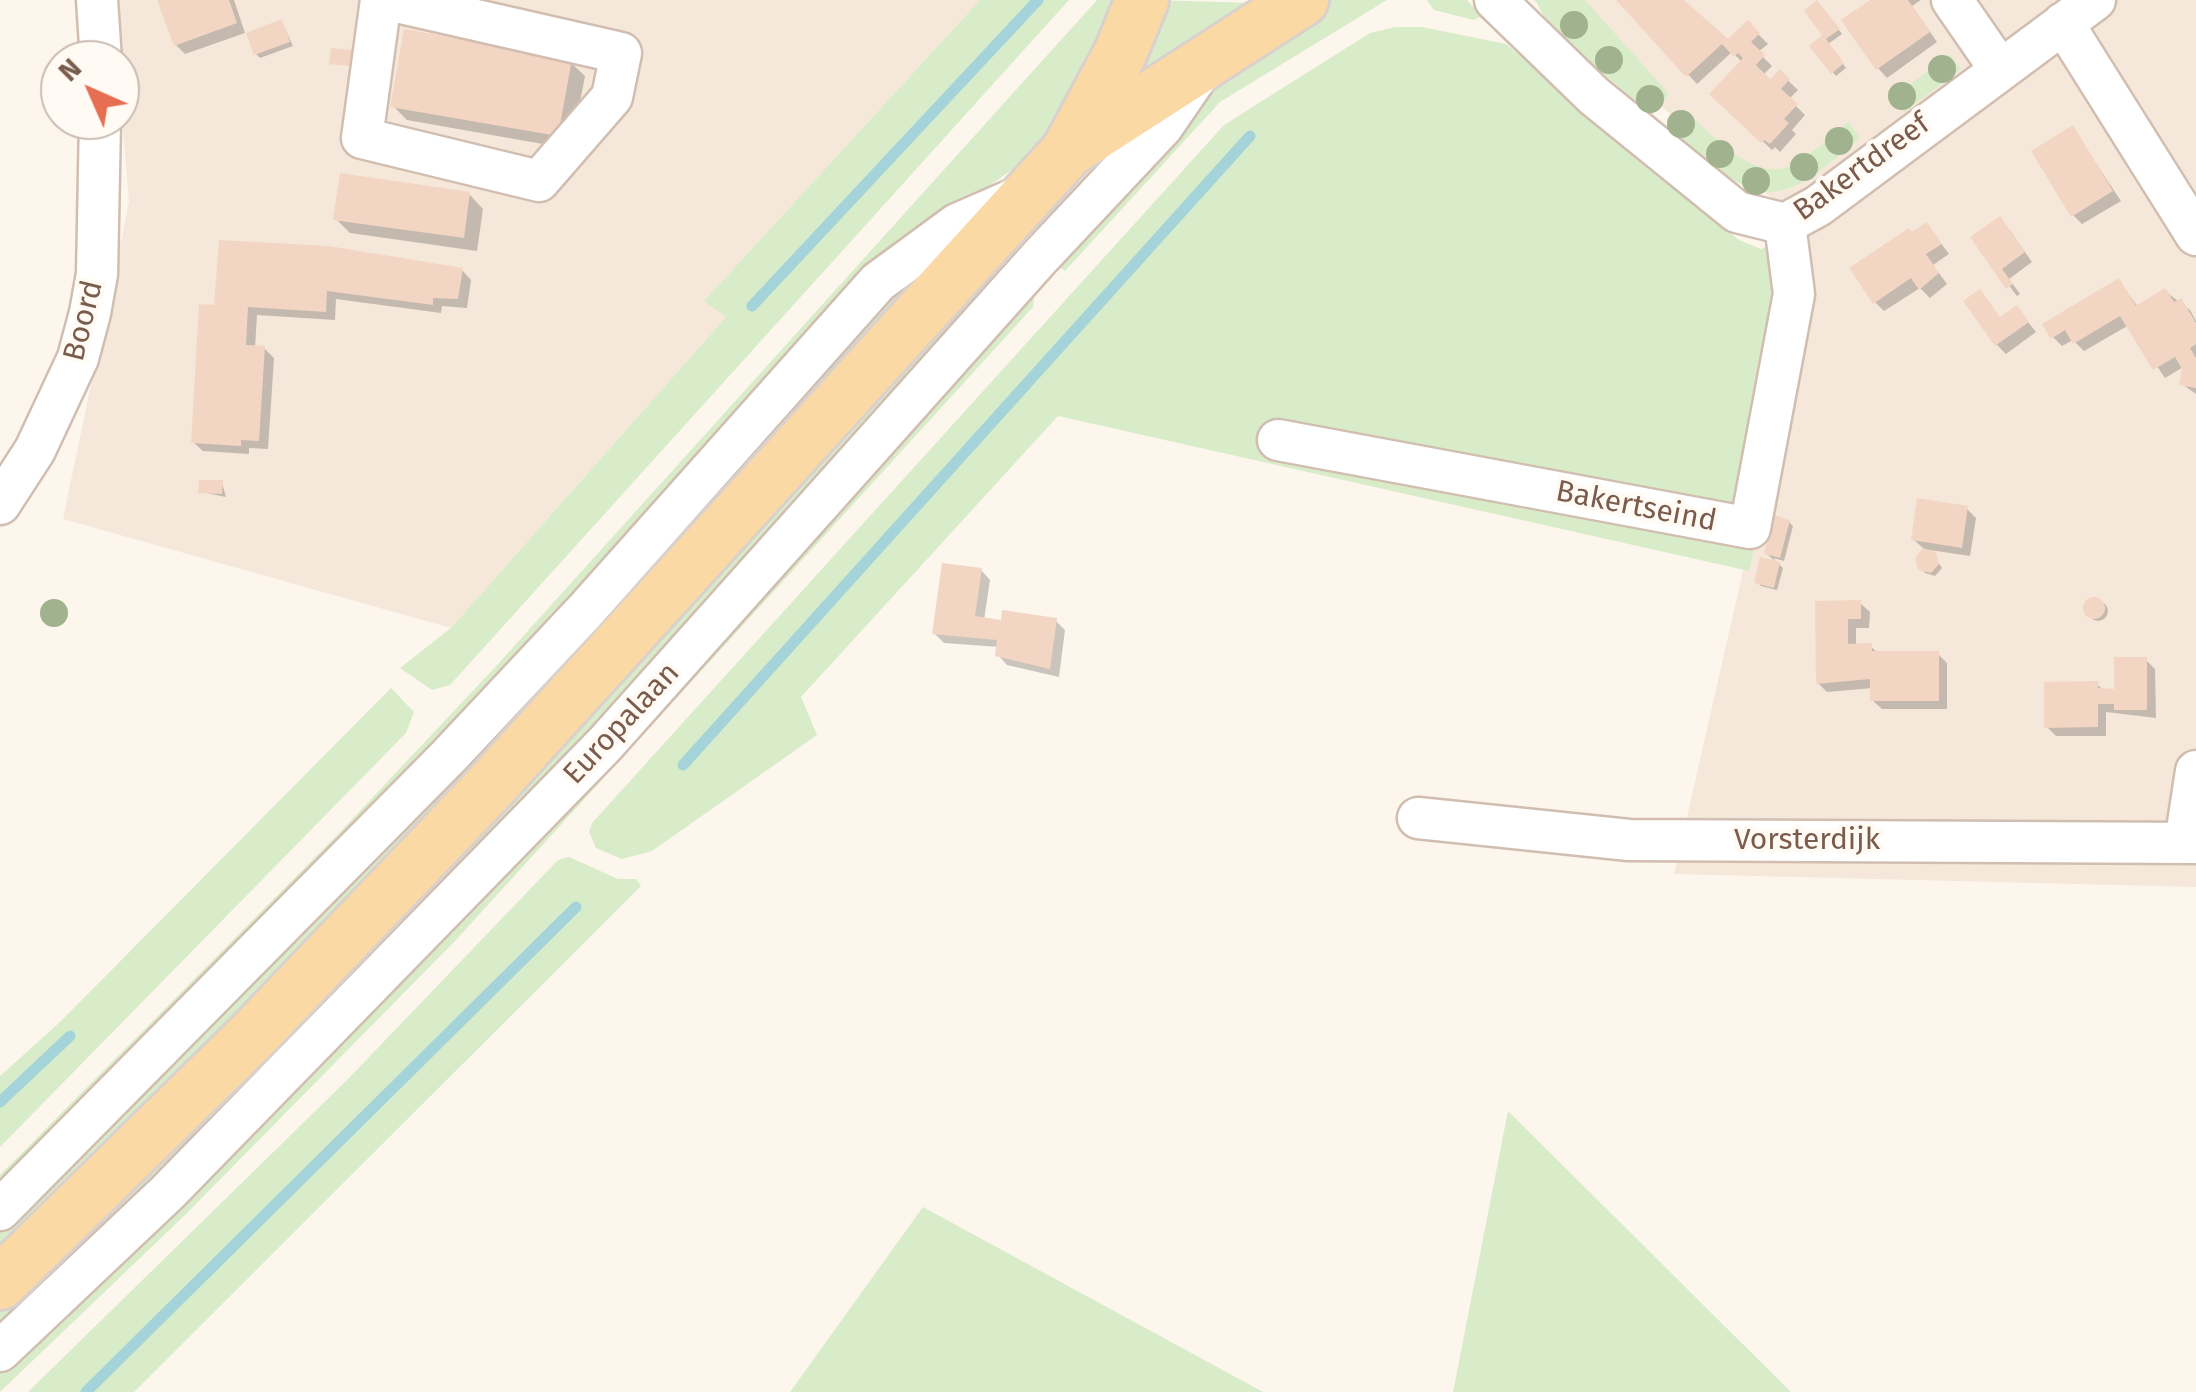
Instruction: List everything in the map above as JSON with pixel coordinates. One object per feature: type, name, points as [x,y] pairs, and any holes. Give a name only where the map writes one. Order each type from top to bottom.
[{"type":"main road","name":"Europalaan","points":[[0,1283],[252,1036],[461,818],[1068,151],[1120,54],[1142,0]]},
{"type":"main road","name":"Europalaan","points":[[1068,151],[1302,0]]},
{"type":"street","points":[[97,0],[99,40]]},
{"type":"street","points":[[384,0],[621,52],[612,97],[538,181],[362,138],[384,0]]},
{"type":"street","name":"Bakertdreef","points":[[1494,0],[1594,96],[1737,212],[1786,224],[1818,206],[2078,12]]},
{"type":"street","points":[[1952,0],[1999,68]]},
{"type":"street","points":[[2078,12],[2196,235]]},
{"type":"street","name":"Europalaan","points":[[0,1351],[168,1192],[606,744],[1040,257],[1163,126],[1207,62]]},
{"type":"street","name":"Boord","points":[[0,504],[35,450],[78,358],[97,274],[100,140]]},
{"type":"street","name":"Europalaan","points":[[0,1210],[463,742],[586,611],[878,282],[957,224],[1033,190]]},
{"type":"street","name":"Bakertseind","points":[[1278,440],[1750,528],[1794,294],[1786,224]]},
{"type":"street","points":[[2190,844],[2196,771]]},
{"type":"street","name":"Vorsterdijk","points":[[1418,818],[1629,840],[2190,844]]},
{"type":"shaded area","points":[[112,0],[980,0],[705,300],[726,317],[451,628],[63,519],[129,202],[124,140],[140,140],[140,40],[115,40]]},
{"type":"shaded area","points":[[1533,0],[2196,0],[2196,887],[1674,874],[1806,294],[1810,230]]},
{"type":"green space","points":[[980,0],[1069,0],[450,685],[432,690],[400,668],[451,628],[726,317],[704,301]]},
{"type":"green space","points":[[1097,0],[1128,0],[1043,147],[966,203],[0,1197],[0,1175],[342,830],[498,664]]},
{"type":"green space","points":[[1152,0],[1254,3],[1116,112]]},
{"type":"green space","points":[[1322,0],[1387,0],[1220,102],[1065,271],[1052,261],[1226,67]]},
{"type":"green space","points":[[1427,0],[1467,0],[1481,16],[1474,20],[1434,10]]},
{"type":"green space","points":[[1535,0],[1585,0],[1669,94],[1652,115],[1551,29]]},
{"type":"green space","points":[[1395,27],[1422,27],[1506,44],[1739,240],[1761,249],[1811,227],[1772,472],[1749,571],[1058,416],[801,697],[817,735],[652,851],[622,859],[596,848],[589,832],[592,823],[1224,125],[1370,33]]},
{"type":"green space","points":[[1950,55],[1961,69],[1904,112],[1893,97]]},
{"type":"green space","points":[[1682,109],[1732,152],[1761,167],[1790,166],[1848,122],[1860,138],[1804,181],[1767,192],[1719,171],[1666,125]]},
{"type":"green space","points":[[1008,245],[1025,260],[584,749],[0,1342],[0,1311],[144,1172]]},
{"type":"green space","points":[[940,265],[540,708],[0,1254],[0,1224],[898,281]]},
{"type":"green space","points":[[1035,285],[1033,307],[455,941],[186,1214],[0,1392],[0,1369]]},
{"type":"green space","points":[[391,688],[414,712],[406,733],[0,1147],[0,1076],[59,1023]]},
{"type":"green space","points":[[569,857],[618,879],[636,879],[641,886],[134,1392],[28,1392],[348,1079],[558,860]]},
{"type":"green space","points":[[1508,1111],[1791,1392],[1453,1392]]},
{"type":"green space","points":[[923,1207],[1263,1392],[790,1392]]},
{"type":"building","points":[[157,0],[229,0],[237,23],[174,46]]},
{"type":"building","points":[[1616,0],[1684,0],[1728,39],[1748,20],[1760,33],[1751,42],[1765,55],[1756,65],[1770,79],[1780,69],[1790,79],[1781,89],[1798,104],[1784,119],[1789,123],[1770,144],[1764,140],[1761,143],[1709,94],[1743,58],[1738,53],[1734,57],[1722,44],[1686,77]]},
{"type":"building","points":[[1817,0],[1840,29],[1826,39],[1844,63],[1831,74],[1809,46],[1822,35],[1804,11]]},
{"type":"building","points":[[1870,0],[1908,0],[1930,32],[1876,70],[1841,20]]},
{"type":"building","points":[[282,19],[290,42],[254,55],[246,33]]},
{"type":"building","points":[[404,29],[572,59],[558,136],[390,107]]},
{"type":"building","points":[[331,48],[360,51],[358,67],[329,64]]},
{"type":"building","points":[[2073,125],[2113,191],[2071,217],[2031,151]]},
{"type":"building","points":[[340,173],[470,192],[464,238],[333,220]]},
{"type":"building","points":[[2000,216],[2025,252],[2002,269],[2013,284],[2006,289],[1970,237]]},
{"type":"building","points":[[1927,222],[1942,244],[1926,254],[1939,273],[1919,290],[1911,278],[1873,304],[1849,268],[1909,228],[1911,232]]},
{"type":"building","points":[[219,240],[329,246],[463,268],[458,299],[433,298],[433,305],[327,291],[326,312],[248,307],[246,345],[265,346],[259,441],[241,440],[241,446],[191,443],[199,304],[214,305]]},
{"type":"building","points":[[2119,278],[2136,306],[2165,288],[2174,302],[2181,298],[2196,323],[2196,344],[2190,348],[2196,358],[2196,388],[2179,385],[2182,369],[2175,357],[2153,370],[2120,316],[2073,344],[2065,330],[2051,339],[2042,324]]},
{"type":"building","points":[[1980,289],[2000,317],[2017,305],[2029,322],[1995,346],[1963,301]]},
{"type":"building","points":[[199,480],[223,480],[222,494],[198,493]]},
{"type":"building","points":[[1917,498],[1968,506],[1962,548],[1911,540]]},
{"type":"building","points":[[1774,515],[1790,520],[1780,558],[1764,554]]},
{"type":"building","points":[[1923,548],[1936,552],[1939,564],[1931,573],[1918,570],[1915,558]]},
{"type":"building","points":[[1760,557],[1780,562],[1774,588],[1754,583]]},
{"type":"building","points":[[942,563],[982,568],[975,616],[1001,620],[1002,610],[1057,618],[1050,669],[995,656],[997,640],[932,634]]},
{"type":"building","points":[[2094,597],[2102,600],[2102,616],[2094,619],[2086,616],[2083,608],[2086,600]]},
{"type":"building","points":[[1861,600],[1861,619],[1848,619],[1848,644],[1872,643],[1872,651],[1939,651],[1939,701],[1870,701],[1870,679],[1816,684],[1815,601]]},
{"type":"building","points":[[2114,657],[2147,657],[2147,710],[2114,710],[2114,704],[2098,704],[2098,727],[2044,728],[2044,682],[2098,681],[2098,688],[2114,689]]},
{"type":"waterway","points":[[752,306],[1038,0]]},
{"type":"waterway","points":[[683,765],[1250,136]]},
{"type":"waterway","points":[[86,1392],[576,907]]},
{"type":"waterway","points":[[0,1102],[70,1036]]}]
